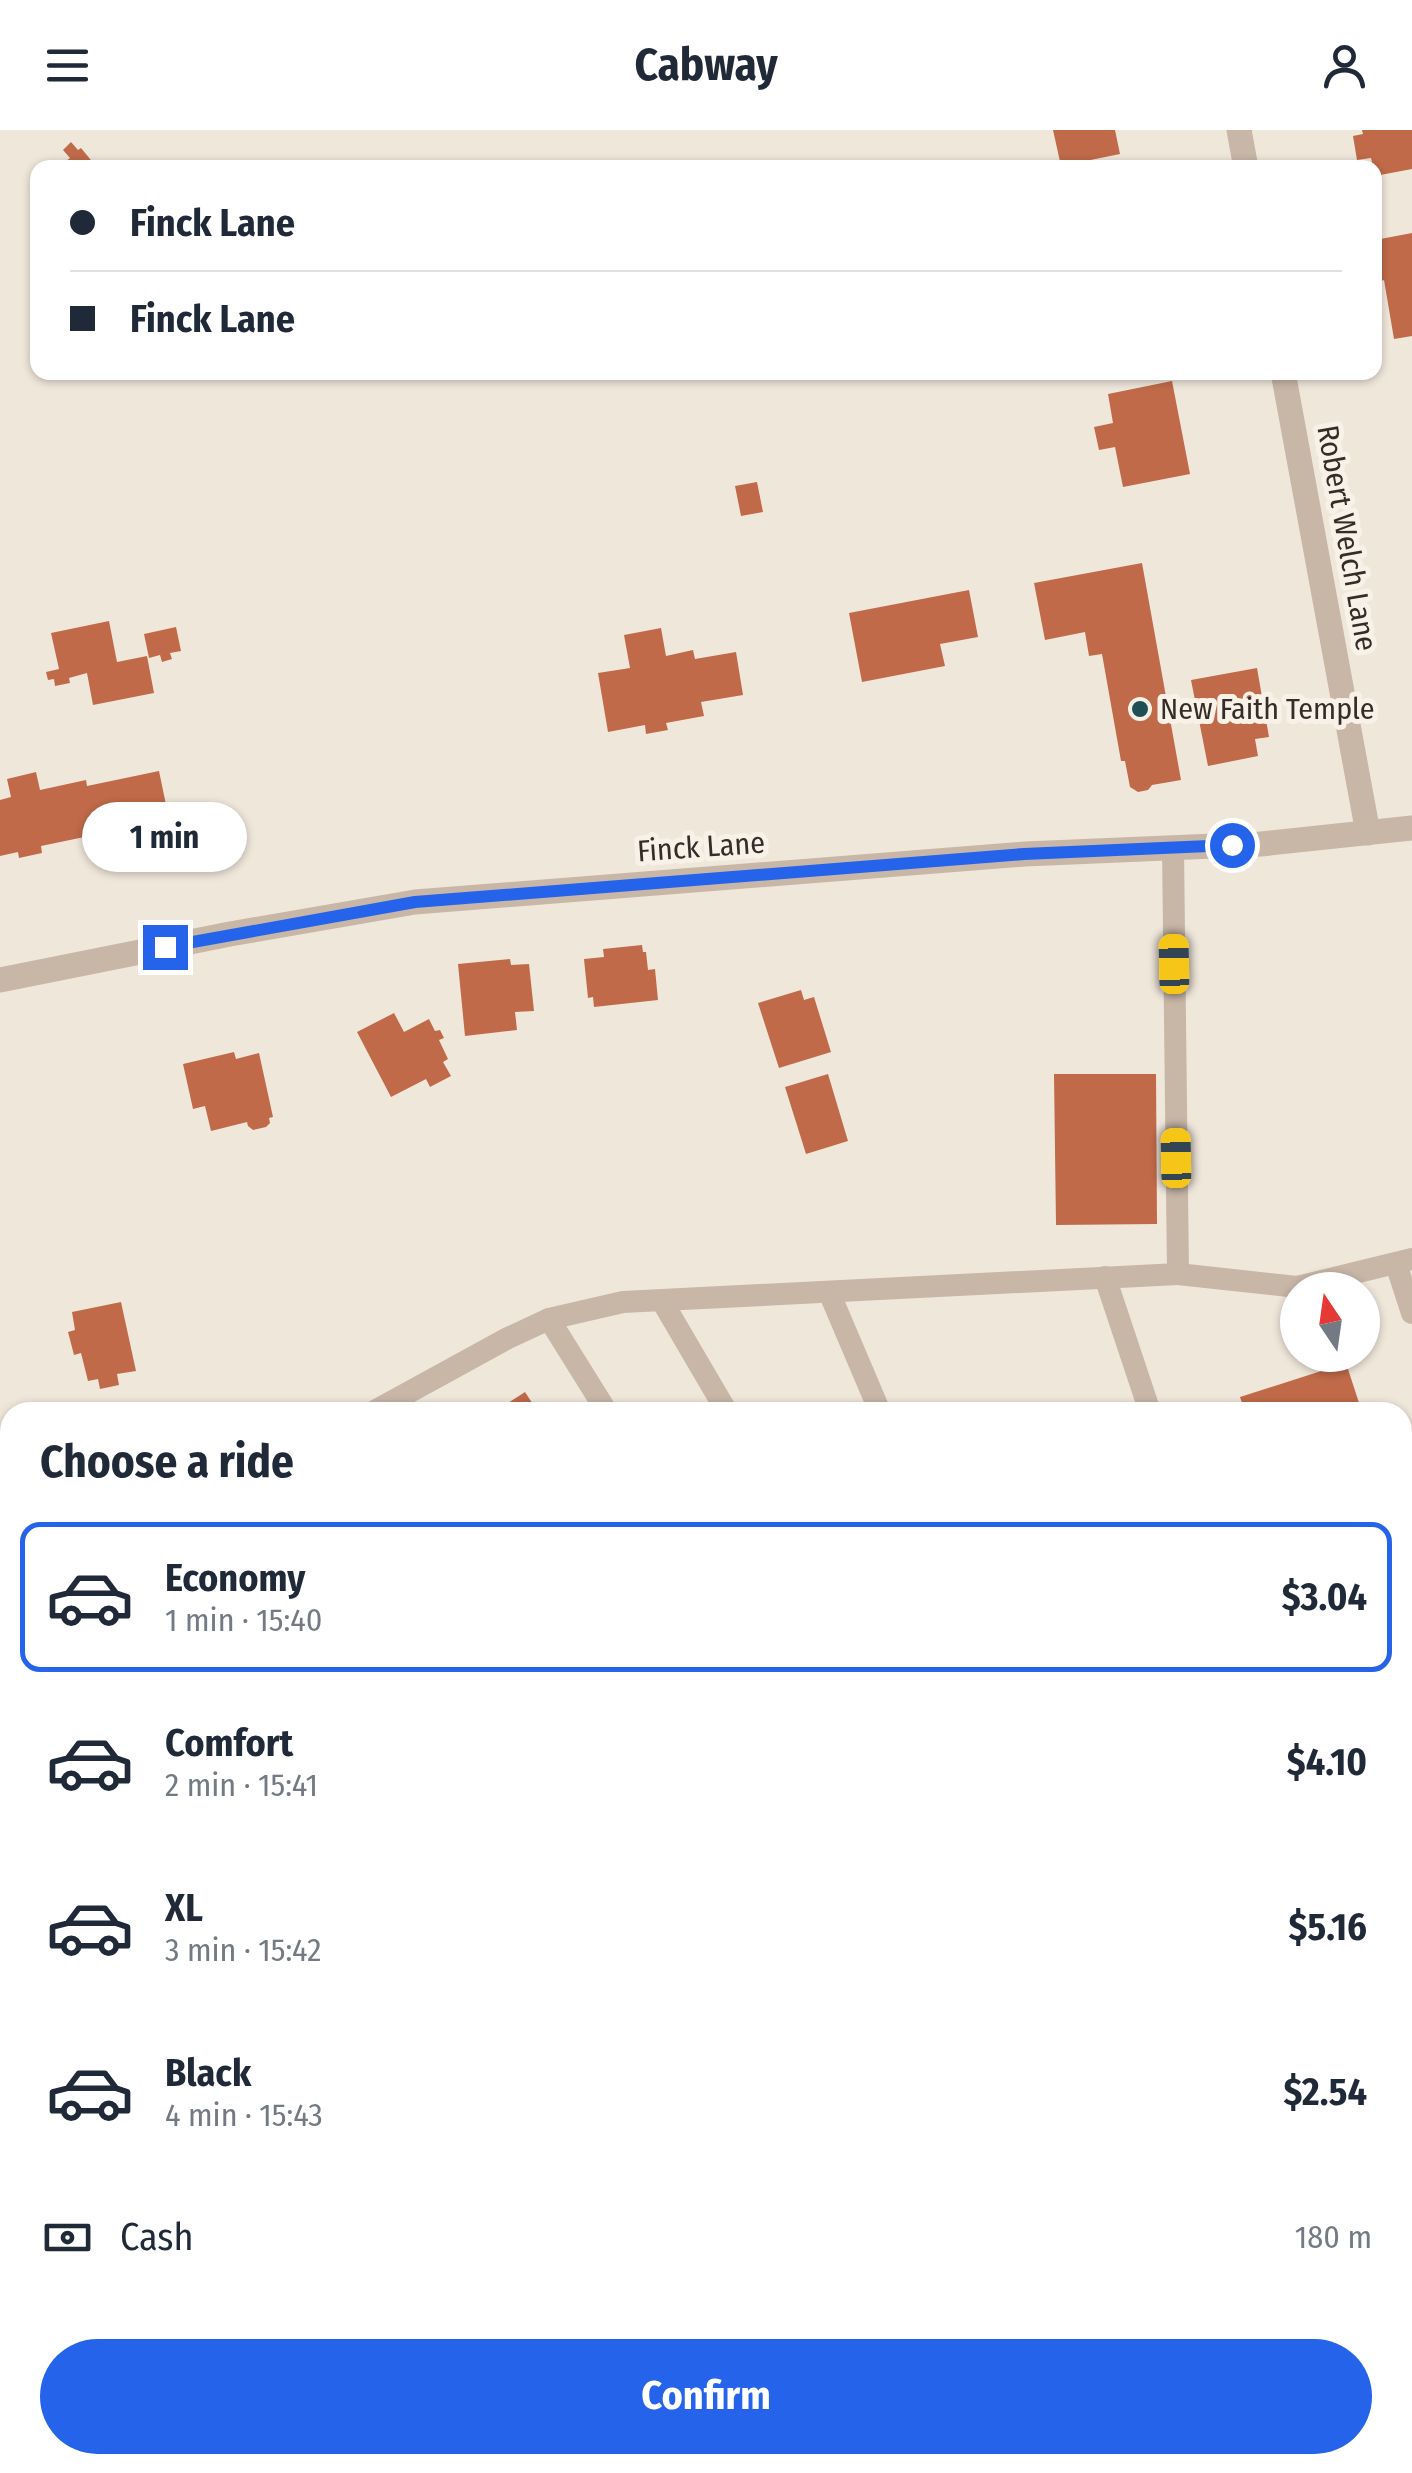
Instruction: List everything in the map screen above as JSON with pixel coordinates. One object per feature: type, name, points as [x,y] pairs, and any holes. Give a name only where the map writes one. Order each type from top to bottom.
[{"type":"street","points":[[1239,130],[1245,160]]},
{"type":"street","name":"Robert Welch Lane","points":[[1285,380],[1368,832]]},
{"type":"street","name":"Finck Lane","points":[[0,980],[415,902],[1024,854],[1261,844],[1412,828]]},
{"type":"lane","points":[[1172,848],[1178,1274]]},
{"type":"lane","points":[[391,1402],[549,1319],[623,1302],[1178,1274],[1297,1287],[1404,1262],[1412,1312]]},
{"type":"lane","points":[[1106,1278],[1147,1402]]},
{"type":"lane","points":[[829,1292],[876,1402]]},
{"type":"lane","points":[[662,1300],[721,1402]]},
{"type":"lane","points":[[549,1319],[602,1402]]},
{"type":"building","points":[[1053,130],[1115,130],[1120,154],[1090,160],[1060,160]]},
{"type":"building","points":[[1362,130],[1412,130],[1412,169],[1382,175],[1382,160],[1357,160],[1353,136],[1363,134]]},
{"type":"building","points":[[71,142],[91,160],[67,160],[70,158],[63,150]]},
{"type":"building","points":[[1412,233],[1412,336],[1394,339],[1382,281],[1382,239]]},
{"type":"building","points":[[1172,381],[1190,474],[1123,487],[1115,447],[1099,450],[1094,427],[1113,423],[1108,394]]},
{"type":"building","points":[[757,482],[763,512],[741,516],[735,486]]},
{"type":"building","name":"New Faith Temple","points":[[1142,563],[1181,780],[1138,792],[1130,787],[1125,761],[1121,761],[1102,654],[1089,656],[1085,632],[1045,640],[1034,583]]},
{"type":"building","points":[[969,590],[978,637],[940,644],[945,666],[862,682],[849,613]]},
{"type":"building","points":[[109,621],[117,662],[147,656],[154,693],[93,705],[87,673],[55,686],[54,679],[48,680],[46,672],[59,669],[51,633]]},
{"type":"building","points":[[176,627],[181,651],[170,653],[172,659],[162,662],[160,655],[149,658],[144,634]]},
{"type":"building","points":[[661,628],[666,656],[693,650],[695,659],[736,652],[743,695],[701,702],[704,716],[666,723],[668,730],[646,734],[645,725],[608,732],[598,673],[630,668],[624,635]]},
{"type":"building","points":[[1257,668],[1269,737],[1255,739],[1258,756],[1208,766],[1191,680]]},
{"type":"building","points":[[159,771],[175,848],[101,864],[94,835],[41,846],[42,853],[19,858],[18,852],[0,856],[0,800],[11,797],[7,779],[36,772],[40,790],[86,780],[87,786]]},
{"type":"building","points":[[642,945],[648,970],[655,969],[658,1000],[594,1007],[593,997],[588,998],[584,959],[604,957],[603,949]]},
{"type":"building","points":[[510,959],[511,965],[529,964],[534,1011],[515,1012],[517,1030],[465,1036],[458,964]]},
{"type":"building","points":[[801,990],[804,1000],[814,997],[831,1052],[779,1068],[758,1003]]},
{"type":"building","points":[[394,1013],[404,1032],[429,1019],[435,1031],[440,1030],[444,1038],[439,1040],[448,1059],[443,1062],[451,1076],[430,1087],[426,1079],[391,1097],[357,1032]]},
{"type":"building","points":[[234,1052],[236,1059],[259,1053],[273,1117],[266,1127],[253,1130],[247,1122],[211,1131],[205,1106],[193,1109],[183,1064]]},
{"type":"building","points":[[828,1074],[848,1141],[806,1154],[785,1087]]},
{"type":"building","points":[[1054,1074],[1156,1074],[1157,1224],[1056,1225]]},
{"type":"building","points":[[121,1302],[136,1371],[117,1374],[119,1385],[100,1389],[98,1379],[88,1381],[81,1353],[74,1355],[68,1332],[75,1330],[72,1312]]},
{"type":"building","points":[[1318,1372],[1349,1372],[1359,1402],[1242,1402],[1240,1397]]},
{"type":"building","points":[[525,1392],[532,1402],[510,1402]]},
{"type":"place","name":"New Faith Temple","points":[[1140,709]]},
{"type":"route","points":[[165,947],[415,902],[1024,854],[1232,845]]}]
